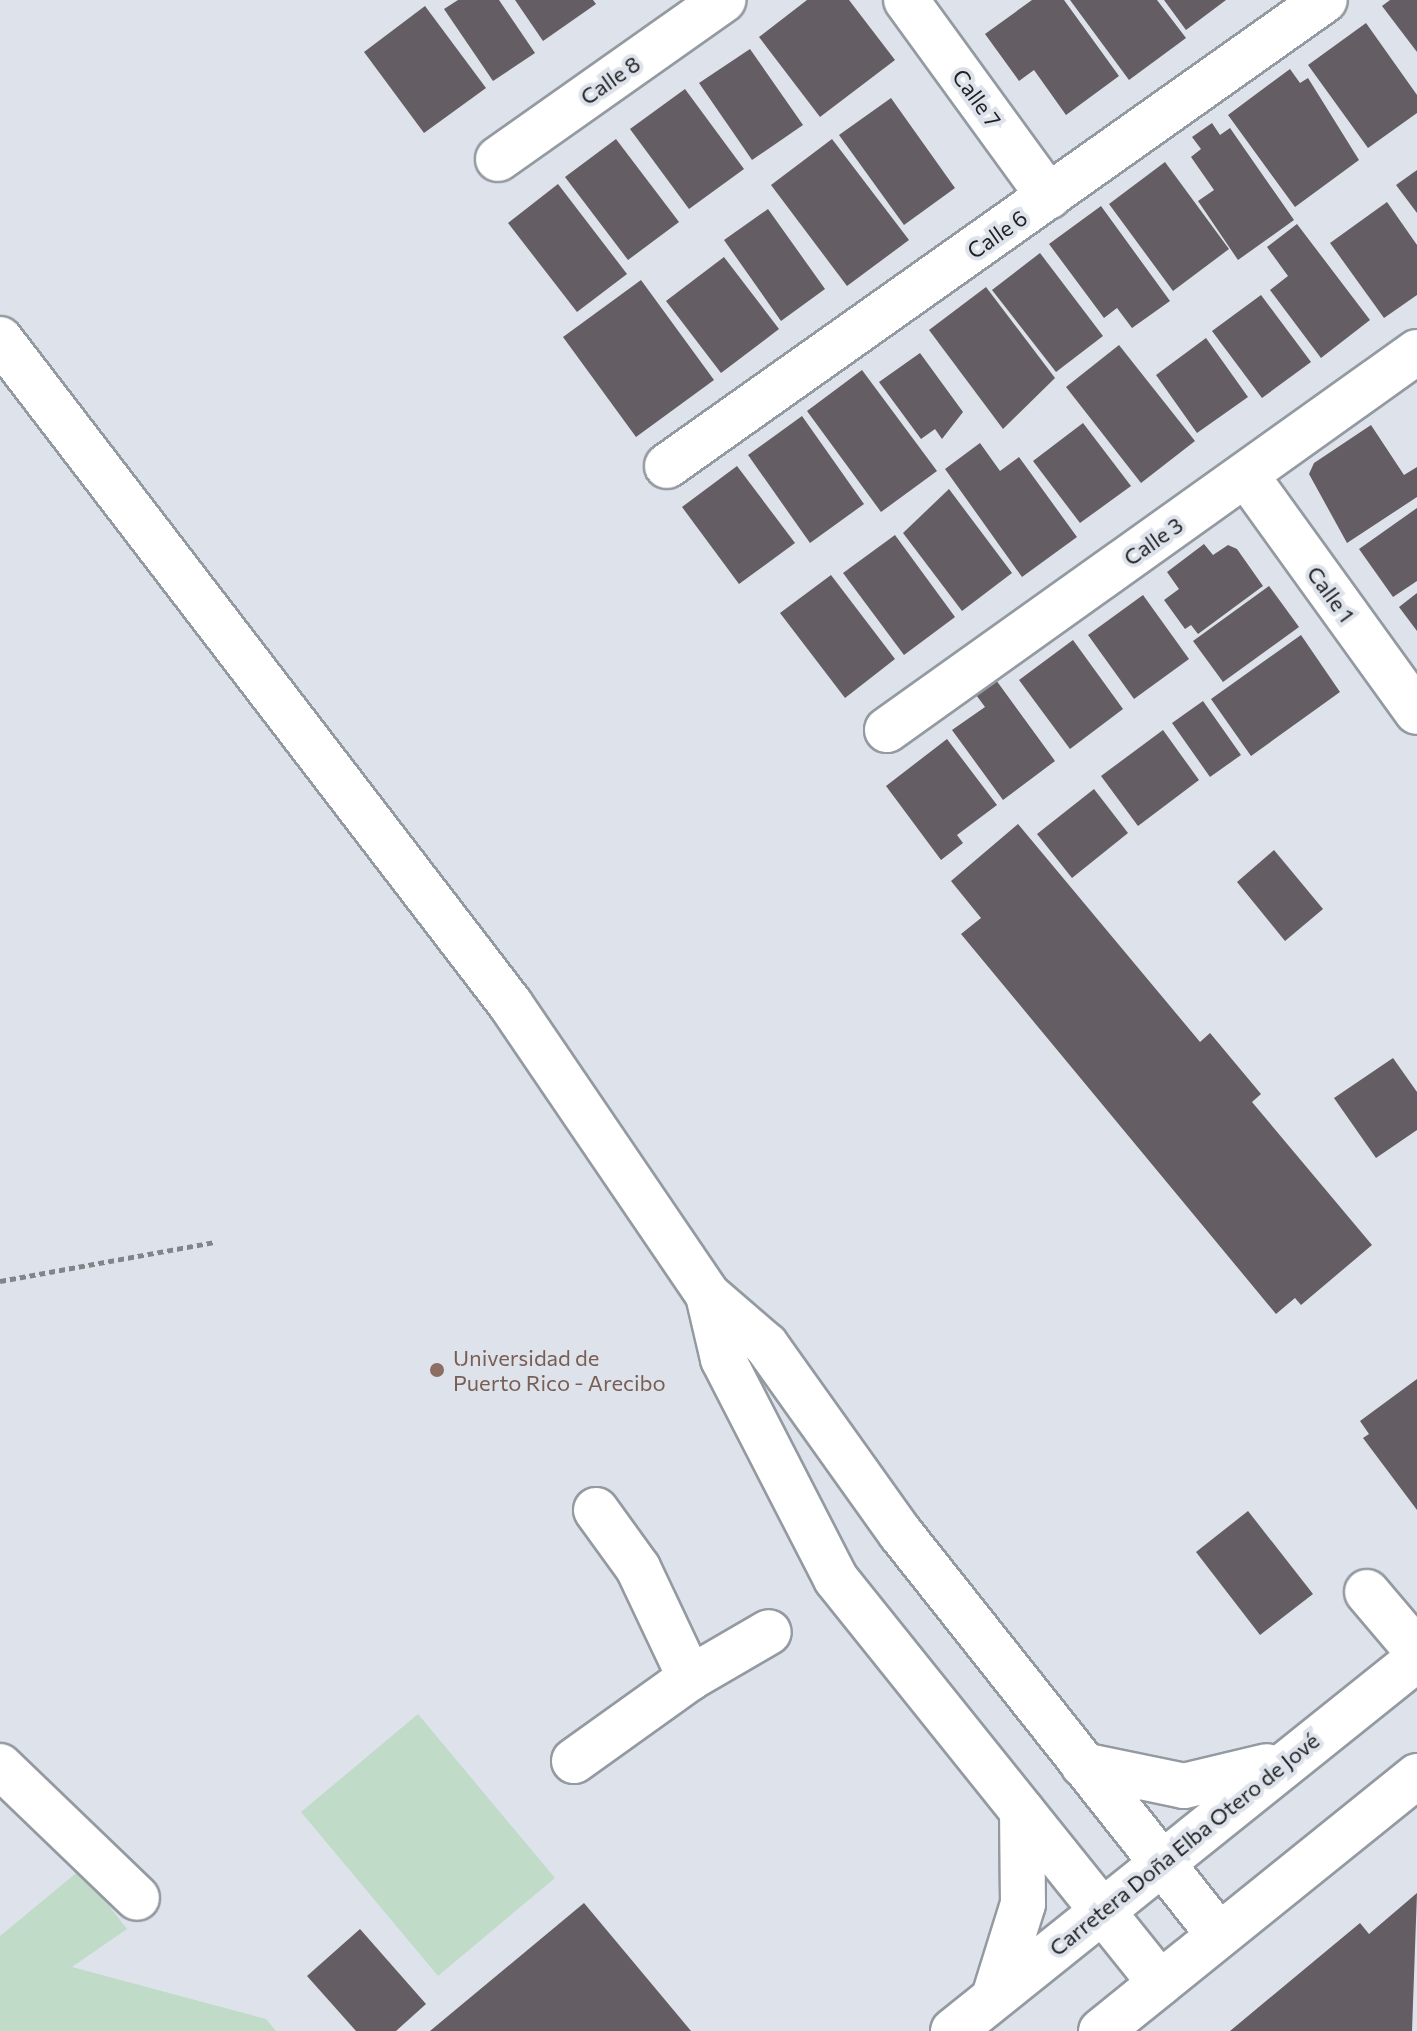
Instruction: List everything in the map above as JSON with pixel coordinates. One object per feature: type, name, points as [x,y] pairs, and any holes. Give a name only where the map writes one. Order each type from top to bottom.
[{"type":"street","name":"Calle 8","points":[[498,159],[723,0]]},
{"type":"street","name":"Calle 7","points":[[906,0],[1049,197]]},
{"type":"street","name":"Calle 6","points":[[667,466],[1325,0]]},
{"type":"street","points":[[0,339],[511,1005],[708,1295],[766,1345],[901,1534],[1219,1935]]},
{"type":"street","name":"Calle 3","points":[[887,730],[1417,352]]},
{"type":"street","name":"Calle 1","points":[[1246,475],[1417,712]]},
{"type":"street","points":[[708,1295],[723,1359],[836,1579],[1160,1983]]},
{"type":"street","points":[[596,1510],[638,1568],[690,1678]]},
{"type":"street","points":[[1367,1592],[1417,1651]]},
{"type":"street","points":[[574,1761],[690,1678],[769,1632]]},
{"type":"street","name":"Carretera Doña Elba Otero de Jové","points":[[953,2031],[1288,1759],[1417,1659]]},
{"type":"street","points":[[1083,1765],[1184,1786],[1288,1759]]},
{"type":"street","points":[[0,1766],[137,1898]]},
{"type":"street","points":[[1101,2031],[1417,1776]]},
{"type":"street","points":[[994,1997],[1023,1904],[1022,1811]]},
{"type":"path","points":[[0,1281],[215,1242]]},
{"type":"green space","points":[[418,1714],[555,1878],[438,1976],[301,1812]]},
{"type":"green space","points":[[81,1869],[127,1929],[72,1967],[266,2019],[276,2031],[0,2031],[0,1936]]},
{"type":"building","points":[[458,0],[499,0],[535,53],[493,81],[444,9]]},
{"type":"building","points":[[515,0],[593,0],[596,4],[543,41]]},
{"type":"building","points":[[807,0],[849,0],[895,60],[820,117],[759,37]]},
{"type":"building","points":[[1032,0],[1064,0],[1119,76],[1066,115],[1034,70],[1019,81],[985,34]]},
{"type":"building","points":[[1070,0],[1157,0],[1186,38],[1129,80]]},
{"type":"building","points":[[1164,0],[1226,0],[1186,30]]},
{"type":"building","points":[[1390,0],[1417,0],[1417,52],[1382,6]]},
{"type":"building","points":[[425,6],[486,88],[424,133],[364,52]]},
{"type":"building","points":[[1366,23],[1417,95],[1417,113],[1368,148],[1308,65]]},
{"type":"building","points":[[750,49],[803,125],[752,160],[699,83]]},
{"type":"building","points":[[1290,69],[1300,83],[1308,78],[1359,160],[1295,207],[1228,115]]},
{"type":"building","points":[[685,89],[744,169],[689,209],[630,129]]},
{"type":"building","points":[[891,98],[955,188],[904,225],[839,135]]},
{"type":"building","points":[[1212,123],[1220,135],[1230,128],[1294,220],[1238,260],[1198,201],[1214,190],[1191,157],[1201,149],[1192,137]]},
{"type":"building","points":[[616,139],[679,222],[628,260],[565,177]]},
{"type":"building","points":[[832,139],[909,240],[847,286],[771,185]]},
{"type":"building","points":[[1165,162],[1229,249],[1173,291],[1109,204]]},
{"type":"building","points":[[1417,170],[1417,213],[1396,185]]},
{"type":"building","points":[[558,184],[627,274],[577,312],[508,223]]},
{"type":"building","points":[[1387,202],[1417,245],[1417,295],[1384,318],[1330,243]]},
{"type":"building","points":[[1101,206],[1170,301],[1132,328],[1117,308],[1104,318],[1049,244]]},
{"type":"building","points":[[768,209],[825,289],[781,321],[724,240]]},
{"type":"building","points":[[1297,224],[1370,320],[1321,358],[1270,290],[1288,276],[1267,247]]},
{"type":"building","points":[[1040,253],[1103,336],[1056,372],[992,290]]},
{"type":"building","points":[[724,257],[779,329],[721,373],[666,301]]},
{"type":"building","points":[[641,280],[714,380],[636,437],[563,337]]},
{"type":"building","points":[[986,287],[1055,378],[1003,429],[929,330]]},
{"type":"building","points":[[1261,295],[1311,362],[1262,398],[1212,331]]},
{"type":"building","points":[[1206,338],[1248,397],[1197,433],[1156,375]]},
{"type":"building","points":[[1119,345],[1195,441],[1141,483],[1066,387]]},
{"type":"building","points":[[920,353],[963,412],[942,439],[935,429],[921,439],[879,382]]},
{"type":"building","points":[[862,370],[937,471],[881,512],[807,411]]},
{"type":"building","points":[[802,416],[864,504],[810,543],[748,455]]},
{"type":"building","points":[[1083,423],[1131,486],[1080,523],[1033,461]]},
{"type":"building","points":[[1371,425],[1404,475],[1417,467],[1417,497],[1347,543],[1309,474],[1314,463]]},
{"type":"building","points":[[980,443],[1000,471],[1019,457],[1077,537],[1022,577],[945,469]]},
{"type":"building","points":[[737,466],[795,543],[739,584],[682,507]]},
{"type":"building","points":[[949,489],[1012,573],[962,611],[903,533]]},
{"type":"building","points":[[1417,508],[1417,581],[1393,597],[1359,549]]},
{"type":"building","points":[[895,535],[955,617],[904,655],[843,573]]},
{"type":"building","points":[[1204,544],[1213,555],[1228,545],[1237,549],[1263,586],[1198,634],[1191,625],[1185,629],[1164,600],[1179,589],[1167,572]]},
{"type":"building","points":[[831,575],[895,659],[845,698],[780,613]]},
{"type":"building","points":[[1269,586],[1299,627],[1223,682],[1193,641]]},
{"type":"building","points":[[1417,593],[1417,631],[1399,607]]},
{"type":"building","points":[[1143,595],[1189,659],[1134,699],[1088,635]]},
{"type":"building","points":[[1301,635],[1340,692],[1251,756],[1211,699]]},
{"type":"building","points":[[1073,640],[1123,709],[1070,749],[1019,680]]},
{"type":"building","points":[[988,669],[1055,761],[1003,800],[952,730],[985,707],[968,684]]},
{"type":"building","points":[[1203,701],[1241,755],[1210,777],[1172,723]]},
{"type":"building","points":[[1163,730],[1199,780],[1138,826],[1101,776]]},
{"type":"building","points":[[947,739],[997,805],[957,835],[963,843],[941,860],[886,786]]},
{"type":"building","points":[[1094,789],[1128,833],[1072,878],[1037,834]]},
{"type":"building","points":[[1018,824],[1200,1042],[1210,1033],[1261,1094],[1252,1102],[1372,1245],[1301,1305],[1295,1298],[1276,1314],[961,934],[981,918],[951,881]]},
{"type":"building","points":[[1274,850],[1323,909],[1285,941],[1237,882]]},
{"type":"building","points":[[1393,1058],[1417,1092],[1417,1130],[1376,1158],[1334,1098]]},
{"type":"building","points":[[1417,1379],[1417,1510],[1363,1438],[1369,1434],[1360,1421]]},
{"type":"building","points":[[1248,1511],[1313,1594],[1260,1635],[1196,1552]]},
{"type":"building","points":[[1417,1893],[1412,2031],[1230,2031],[1360,1923],[1369,1934]]},
{"type":"building","points":[[584,1903],[691,2031],[430,2031]]},
{"type":"building","points":[[360,1929],[426,2004],[396,2031],[356,2031],[307,1976]]},
{"type":"place","name":"Universidad de Puerto Rico - Arecibo","points":[[437,1370]]}]
